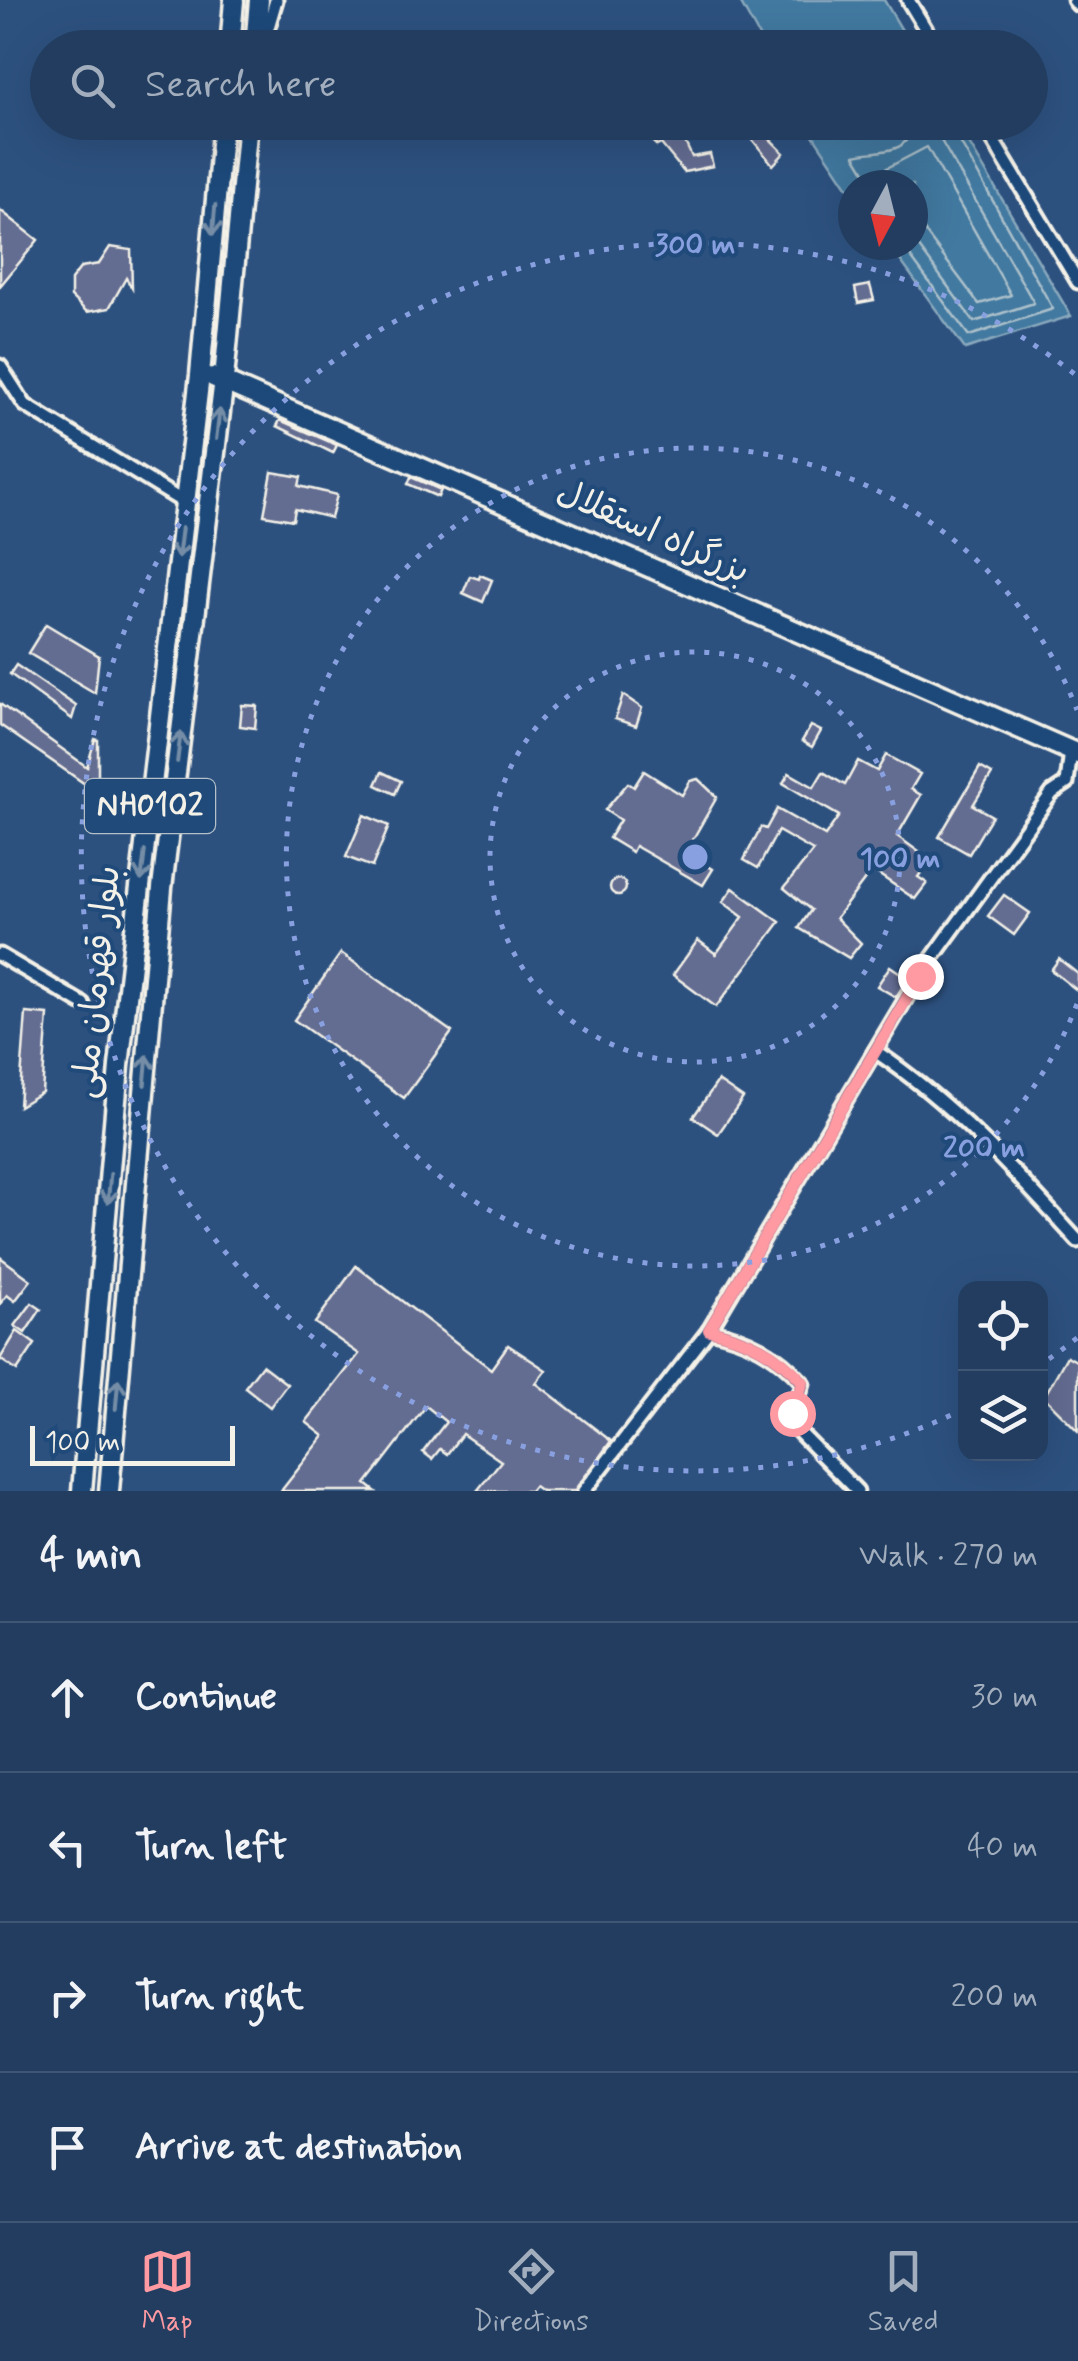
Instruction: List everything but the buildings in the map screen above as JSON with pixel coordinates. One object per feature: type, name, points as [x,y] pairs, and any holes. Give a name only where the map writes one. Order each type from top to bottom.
[{"type":"highway","points":[[232,30],[234,0]]},
{"type":"highway","points":[[258,30],[259,0]]},
{"type":"highway","name":"بلوار قهرمان ملی","points":[[82,1491],[119,1066],[200,375],[221,140]]},
{"type":"highway","name":"بلوار قهرمان ملی","points":[[109,1491],[162,888],[224,379],[246,140]]},
{"type":"highway","name":"بزرگراه استقلال","points":[[200,375],[224,379],[1075,753]]},
{"type":"street","points":[[265,30],[276,0]]},
{"type":"street","points":[[908,0],[926,30]]},
{"type":"street","points":[[993,140],[1078,282]]},
{"type":"street","points":[[0,366],[25,405],[185,503]]},
{"type":"street","points":[[584,1491],[709,1330],[920,976],[1052,793],[1067,783],[1075,753]]},
{"type":"street","points":[[0,955],[83,1004]]},
{"type":"street","points":[[875,1051],[924,1084],[983,1136],[1078,1241]]},
{"type":"street","points":[[709,1330],[748,1339],[792,1371],[804,1388],[790,1423],[857,1491]]},
{"type":"water","points":[[739,0],[884,0],[902,30],[756,30]]},
{"type":"water","points":[[816,140],[967,140],[1071,316],[965,349],[900,260],[928,260],[928,170],[838,172]]},
{"type":"route","points":[[792,1413],[803,1392],[803,1382],[782,1359],[748,1339],[709,1330],[920,976]]}]
